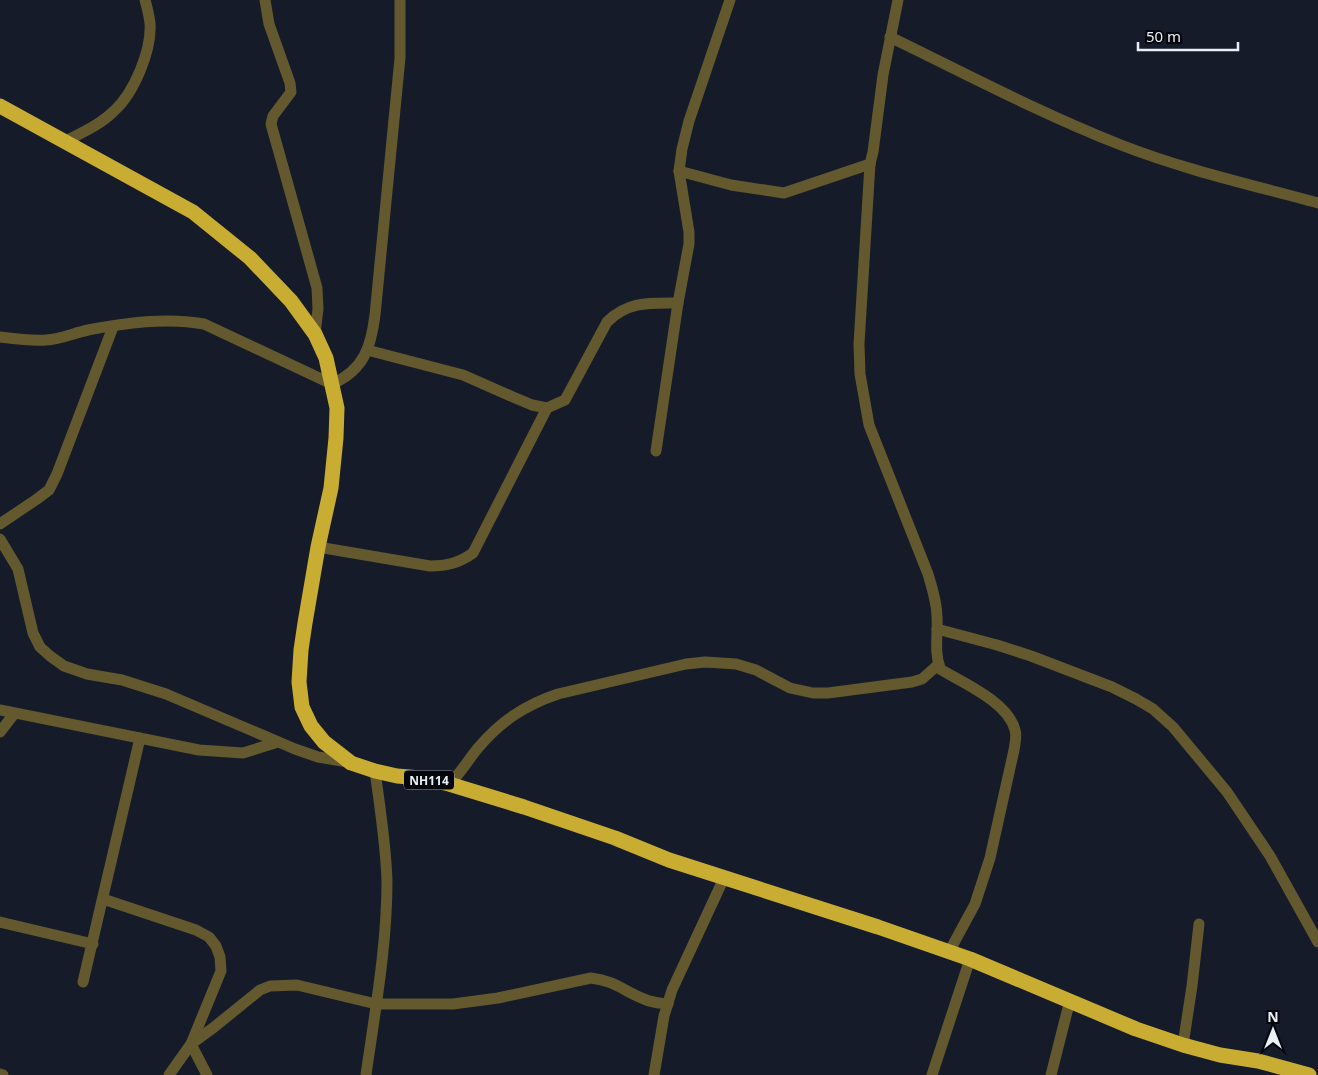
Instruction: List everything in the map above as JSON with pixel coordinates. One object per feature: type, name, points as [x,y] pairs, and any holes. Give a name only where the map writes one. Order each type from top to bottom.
[{"type":"highway","name":"NH114","points":[[0,106],[168,197],[212,226],[250,258],[273,281],[291,301],[315,334],[326,358],[337,408],[336,438],[330,488],[318,546],[301,650],[299,682],[302,707],[311,726],[324,742],[351,763],[375,771],[449,784],[577,824],[669,860],[870,924],[970,959],[1136,1029],[1220,1055],[1258,1061],[1309,1075]]},
{"type":"street","points":[[64,142],[100,122],[114,112],[125,99],[148,47],[150,22],[145,0]]},
{"type":"street","points":[[265,0],[269,24],[290,83],[291,92],[273,116],[272,124],[318,288],[315,334]]},
{"type":"street","points":[[0,337],[48,340],[88,330],[162,320],[185,320],[204,324],[332,384],[344,379],[355,370],[372,339],[375,315],[400,58],[400,0]]},
{"type":"street","points":[[656,451],[678,303],[689,244],[689,232],[679,171],[682,150],[689,121],[730,0]]},
{"type":"street","points":[[898,0],[890,37],[870,164],[859,344],[860,374],[869,424],[928,574],[937,618],[936,656],[940,669],[991,699],[1011,719],[1016,732],[1014,750],[990,858],[975,904],[949,952]]},
{"type":"street","points":[[890,37],[1040,110],[1121,145],[1172,163],[1318,204]]},
{"type":"street","points":[[679,171],[731,185],[784,193],[870,164]]},
{"type":"street","points":[[367,350],[463,375],[532,405],[547,408],[565,400],[607,322],[616,313],[634,306],[678,303]]},
{"type":"street","points":[[0,524],[20,512],[49,490],[57,474],[113,327]]},
{"type":"street","points":[[318,546],[430,566],[446,566],[461,562],[473,553],[547,408]]},
{"type":"street","points":[[0,539],[18,569],[33,633],[40,647],[64,666],[87,674],[122,680],[166,694],[318,757],[351,763]]},
{"type":"street","points":[[937,629],[1031,656],[1112,687],[1153,709],[1172,727],[1227,792],[1270,856],[1318,942]]},
{"type":"street","points":[[449,784],[459,775],[480,746],[505,721],[521,709],[537,701],[567,692],[686,664],[720,662],[736,664],[756,670],[790,688],[813,694],[828,694],[912,682],[922,679],[939,664]]},
{"type":"street","points":[[0,710],[199,750],[243,753],[278,742]]},
{"type":"street","points":[[0,732],[14,714]]},
{"type":"street","points":[[83,982],[140,738]]},
{"type":"street","points":[[366,1075],[385,930],[387,881],[385,848],[375,771]]},
{"type":"street","points":[[654,1075],[664,1016],[668,1004],[678,976],[724,878]]},
{"type":"street","points":[[103,899],[196,930],[209,937],[216,946],[220,957],[221,971],[192,1044],[169,1075]]},
{"type":"street","points":[[0,922],[93,944]]},
{"type":"street","points":[[1183,1045],[1199,924]]},
{"type":"street","points":[[932,1075],[970,959]]},
{"type":"street","points":[[192,1044],[260,990],[270,986],[296,985],[376,1004],[454,1004],[476,1002],[591,978],[605,979],[642,999],[668,1004]]},
{"type":"street","points":[[1051,1075],[1070,1000]]},
{"type":"street","points":[[192,1044],[207,1075]]},
{"type":"street","points":[[0,1074],[4,1075]]}]
